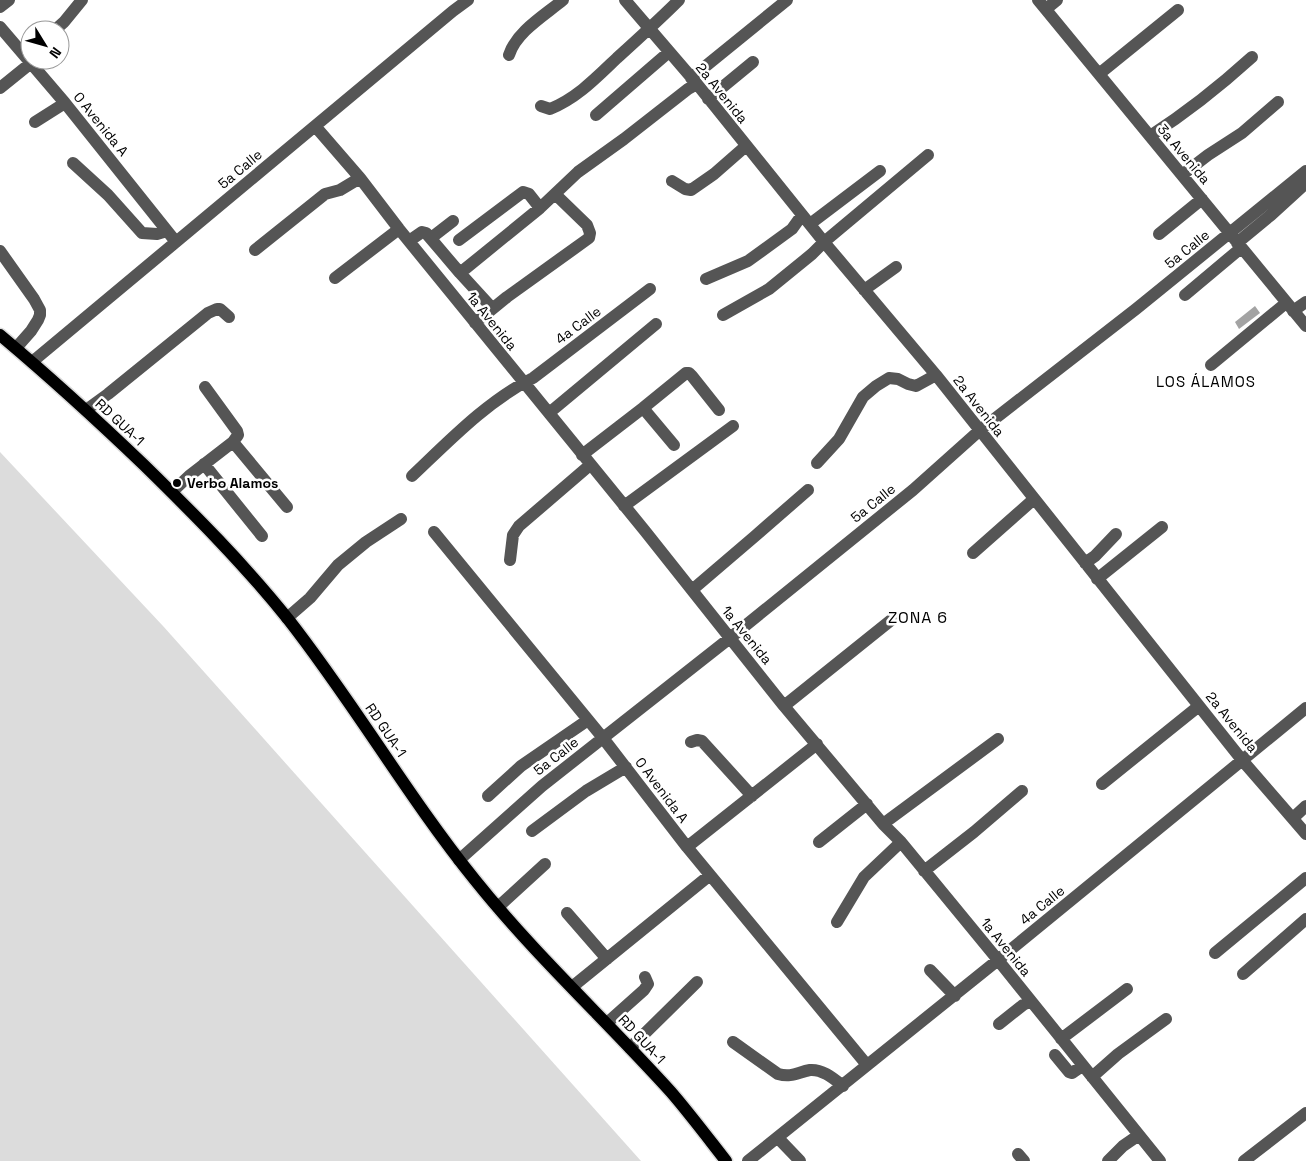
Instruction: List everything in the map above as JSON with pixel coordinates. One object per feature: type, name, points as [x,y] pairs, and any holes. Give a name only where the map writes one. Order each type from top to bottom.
[{"type":"main road","name":"RD GUA-1","points":[[0,335],[86,410],[172,492],[256,581],[288,618],[328,672],[459,860],[498,907],[673,1094],[726,1161]]},
{"type":"street","points":[[0,7],[9,0]]},
{"type":"street","points":[[66,20],[82,0]]},
{"type":"street","points":[[445,0],[452,11]]},
{"type":"street","name":"5a Calle","points":[[32,362],[452,11],[468,0]]},
{"type":"street","points":[[509,55],[512,46],[520,36],[563,0]]},
{"type":"street","name":"2a Avenida","points":[[625,0],[936,375],[1242,760],[1306,834]]},
{"type":"street","points":[[540,106],[550,109],[559,106],[578,94],[679,0]]},
{"type":"street","points":[[460,273],[540,208],[578,172],[694,81],[787,0]]},
{"type":"street","points":[[1042,5],[1057,0]]},
{"type":"street","name":"3a Avenida","points":[[1042,5],[1306,326]]},
{"type":"street","points":[[1099,74],[1178,10]]},
{"type":"street","name":"0 Avenida A","points":[[0,26],[20,47]]},
{"type":"street","points":[[596,115],[669,52]]},
{"type":"street","points":[[1150,136],[1203,99],[1252,57]]},
{"type":"street","points":[[708,99],[753,62]]},
{"type":"street","points":[[0,88],[20,67]]},
{"type":"street","name":"0 Avenida A","points":[[39,70],[176,242]]},
{"type":"street","points":[[1182,175],[1242,133],[1278,102]]},
{"type":"street","points":[[35,122],[65,103]]},
{"type":"street","name":"1a Avenida","points":[[315,126],[360,178],[409,242],[784,706],[883,824],[901,842],[1160,1161]]},
{"type":"street","points":[[672,181],[691,190],[714,174],[746,146]]},
{"type":"street","points":[[723,315],[768,288],[812,254],[928,155]]},
{"type":"street","points":[[73,163],[108,195],[142,233],[157,234],[167,231]]},
{"type":"street","points":[[706,279],[748,261],[792,229],[880,171]]},
{"type":"street","name":"5a Calle","points":[[459,860],[542,786],[730,638],[913,490],[979,431],[1136,309],[1236,242],[1306,171]]},
{"type":"street","points":[[255,250],[325,194],[340,190],[360,178]]},
{"type":"street","points":[[1185,295],[1236,242],[1271,215],[1306,183]]},
{"type":"street","points":[[459,240],[523,192],[529,194],[540,208]]},
{"type":"street","points":[[475,323],[492,308],[589,238],[590,233],[587,226],[555,194]]},
{"type":"street","points":[[1159,234],[1202,199]]},
{"type":"street","points":[[431,238],[453,221]]},
{"type":"street","points":[[335,278],[399,229]]},
{"type":"street","points":[[409,242],[422,232],[426,233],[492,308]]},
{"type":"street","points":[[0,251],[40,310],[38,320],[16,348]]},
{"type":"street","points":[[864,290],[896,267]]},
{"type":"street","name":"4a Calle","points":[[412,476],[488,407],[533,378],[650,289]]},
{"type":"street","points":[[1211,365],[1290,307],[1306,302]]},
{"type":"street","points":[[86,410],[208,313],[220,309],[229,317]]},
{"type":"street","points":[[549,413],[656,324]]},
{"type":"street","points":[[510,560],[513,535],[518,526],[583,470],[586,460],[643,408],[686,373],[689,373],[719,410]]},
{"type":"street","points":[[817,463],[839,439],[863,397],[876,386],[889,378],[898,379],[916,386],[936,375]]},
{"type":"street","points":[[172,492],[238,436],[237,431],[205,387]]},
{"type":"street","points":[[643,408],[674,445]]},
{"type":"street","points":[[624,506],[733,426]]},
{"type":"street","points":[[233,442],[288,507]]},
{"type":"street","points":[[204,464],[262,536]]},
{"type":"street","points":[[692,590],[808,490]]},
{"type":"street","points":[[973,553],[1034,499]]},
{"type":"street","points":[[288,618],[310,598],[338,565],[366,542],[401,519]]},
{"type":"street","points":[[1097,579],[1162,527]]},
{"type":"street","name":"0 Avenida A","points":[[434,532],[603,738],[687,847],[867,1065]]},
{"type":"street","points":[[1085,563],[1095,556],[1116,534]]},
{"type":"street","points":[[784,706],[895,616]]},
{"type":"street","points":[[1102,784],[1199,706]]},
{"type":"street","name":"4a Calle","points":[[748,1161],[955,996],[1306,708]]},
{"type":"street","points":[[488,796],[521,766],[588,720]]},
{"type":"street","points":[[883,824],[998,739]]},
{"type":"street","points":[[691,742],[702,741],[752,796]]},
{"type":"street","points":[[687,847],[817,744]]},
{"type":"street","points":[[532,831],[586,791],[626,767]]},
{"type":"street","points":[[924,871],[1022,791]]},
{"type":"street","points":[[819,842],[867,804]]},
{"type":"street","points":[[1293,818],[1306,806]]},
{"type":"street","points":[[837,922],[864,877],[901,842]]},
{"type":"street","points":[[498,907],[544,864]]},
{"type":"street","points":[[572,987],[710,875]]},
{"type":"street","points":[[1215,953],[1306,878]]},
{"type":"street","points":[[567,913],[607,959]]},
{"type":"street","points":[[1243,974],[1306,919]]},
{"type":"street","points":[[930,970],[955,996]]},
{"type":"street","points":[[607,1023],[644,990],[648,984],[644,977]]},
{"type":"street","points":[[630,1048],[696,982]]},
{"type":"street","points":[[1061,1039],[1127,989]]},
{"type":"street","points":[[1000,1024],[1023,1005],[1031,1001]]},
{"type":"street","points":[[1092,1077],[1118,1054],[1166,1019]]},
{"type":"street","points":[[733,1042],[778,1074],[786,1076],[810,1070],[818,1071],[829,1075],[843,1086]]},
{"type":"street","points":[[1054,1055],[1068,1072],[1072,1073],[1082,1066]]},
{"type":"street","points":[[1244,1161],[1306,1113]]},
{"type":"street","points":[[1108,1161],[1122,1146],[1139,1135]]},
{"type":"street","points":[[778,1138],[800,1161]]},
{"type":"shaded area","points":[[1255,306],[1260,313],[1239,329],[1235,322]]},
{"type":"shaded area","points":[[0,452],[163,626],[641,1161],[0,1161]]},
{"type":"place","name":"Verbo Alamos","points":[[177,483]]},
{"type":"district","name":"LOS ÁLAMOS","points":[[1206,382]]},
{"type":"district","name":"ZONA 6","points":[[918,617]]}]
